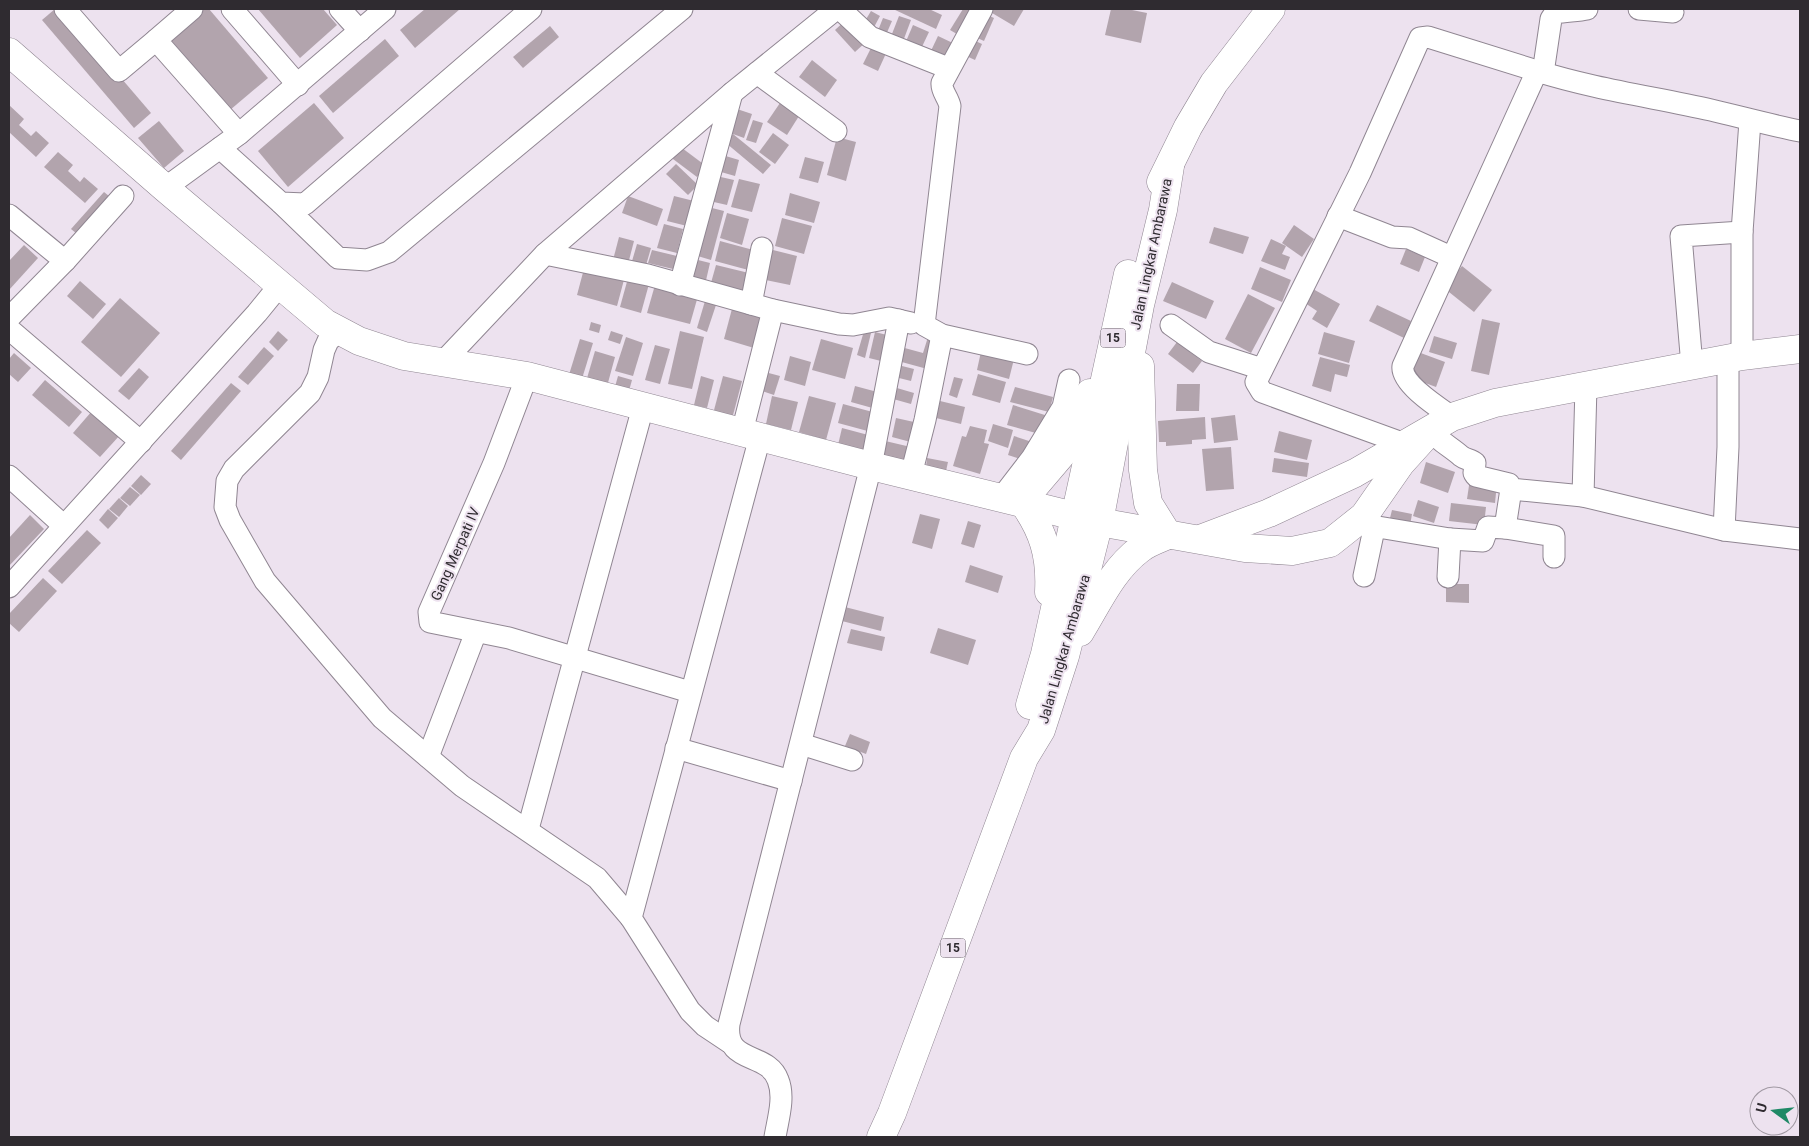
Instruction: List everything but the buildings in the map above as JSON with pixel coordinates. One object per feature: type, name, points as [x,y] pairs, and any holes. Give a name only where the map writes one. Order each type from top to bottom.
[{"type":"main road","name":"Jalan Lingkar Ambarawa","points":[[881,1137],[892,1113],[1024,758],[1041,730],[1055,655],[1087,519],[1131,302],[1163,210],[1170,166],[1188,127],[1214,83],[1271,9]]},
{"type":"main road","points":[[9,52],[279,286],[338,331],[378,348],[404,356],[527,376],[871,466],[1012,499],[1087,519],[1246,548],[1292,551],[1330,543],[1364,516],[1401,463],[1438,427]]},
{"type":"main road","points":[[1012,499],[1062,454],[1131,302]]},
{"type":"main road","points":[[1131,302],[1143,470],[1148,503],[1168,535]]},
{"type":"main road","points":[[1200,539],[1269,513],[1355,473],[1438,427],[1495,403],[1735,358],[1800,349]]},
{"type":"main road","points":[[1012,499],[1037,522],[1047,548],[1055,655]]},
{"type":"main road","points":[[1055,655],[1124,562],[1141,547],[1168,535]]},
{"type":"street","points":[[65,9],[118,71],[192,9]]},
{"type":"street","points":[[232,9],[298,85]]},
{"type":"street","points":[[340,9],[360,30]]},
{"type":"street","points":[[165,188],[239,134],[385,9]]},
{"type":"street","points":[[281,203],[305,204],[531,9]]},
{"type":"street","points":[[220,148],[338,258],[366,260],[389,252],[682,9]]},
{"type":"street","points":[[443,362],[545,254],[732,93],[838,9],[870,37],[948,68]]},
{"type":"street","points":[[911,475],[925,420],[933,330],[950,106],[949,99],[942,88],[948,68],[982,9]]},
{"type":"street","points":[[1505,528],[1510,484],[1476,476],[1473,460],[1462,456],[1458,451],[1444,444],[1438,427],[1402,370],[1452,257],[1540,72],[1555,13],[1588,9]]},
{"type":"street","points":[[1639,9],[1673,12]]},
{"type":"street","points":[[1405,444],[1262,392],[1256,382],[1399,89],[1420,38],[1428,38],[1540,72],[1611,91],[1712,110],[1750,121],[1800,131]]},
{"type":"street","points":[[156,40],[239,134]]},
{"type":"street","points":[[757,73],[836,131]]},
{"type":"street","points":[[680,284],[732,93]]},
{"type":"street","points":[[1724,530],[1750,121]]},
{"type":"street","points":[[9,318],[65,261],[123,196]]},
{"type":"street","points":[[9,215],[65,261]]},
{"type":"street","points":[[1338,216],[1392,237],[1409,238],[1452,257]]},
{"type":"street","points":[[1692,366],[1681,236],[1742,232]]},
{"type":"street","points":[[751,304],[762,248]]},
{"type":"street","points":[[545,254],[648,275],[773,310],[838,324],[853,325],[878,318],[900,320],[1026,354]]},
{"type":"street","points":[[9,587],[257,313],[279,286]]},
{"type":"street","points":[[631,918],[690,692],[751,435],[773,310]]},
{"type":"street","points":[[730,1042],[729,1024],[871,466],[900,320]]},
{"type":"street","points":[[1171,324],[1209,352],[1262,369]]},
{"type":"street","points":[[9,329],[141,442]]},
{"type":"street","points":[[338,331],[328,341],[318,377],[310,393],[231,475],[224,494],[225,507],[230,520],[265,581],[382,718],[462,786],[528,829],[597,878],[631,918],[690,1011],[705,1026],[730,1042],[735,1049],[772,1069],[778,1078],[781,1090],[775,1137]]},
{"type":"street","name":"Gang Merpati IV","points":[[527,376],[494,463],[429,612],[430,622],[509,638],[690,692]]},
{"type":"street","points":[[1012,499],[1032,458],[1063,407],[1069,380]]},
{"type":"street","points":[[1583,496],[1586,386]]},
{"type":"street","points":[[528,829],[643,407]]},
{"type":"street","points":[[9,476],[64,526]]},
{"type":"street","points":[[1511,488],[1583,496],[1724,530],[1800,539]]},
{"type":"street","points":[[1364,576],[1374,529],[1378,527],[1450,539],[1483,541],[1488,527],[1554,536],[1554,557]]},
{"type":"street","points":[[1448,577],[1450,539]]},
{"type":"street","points":[[428,757],[476,632]]},
{"type":"street","points":[[801,744],[852,760]]},
{"type":"street","points":[[676,748],[791,781]]}]
